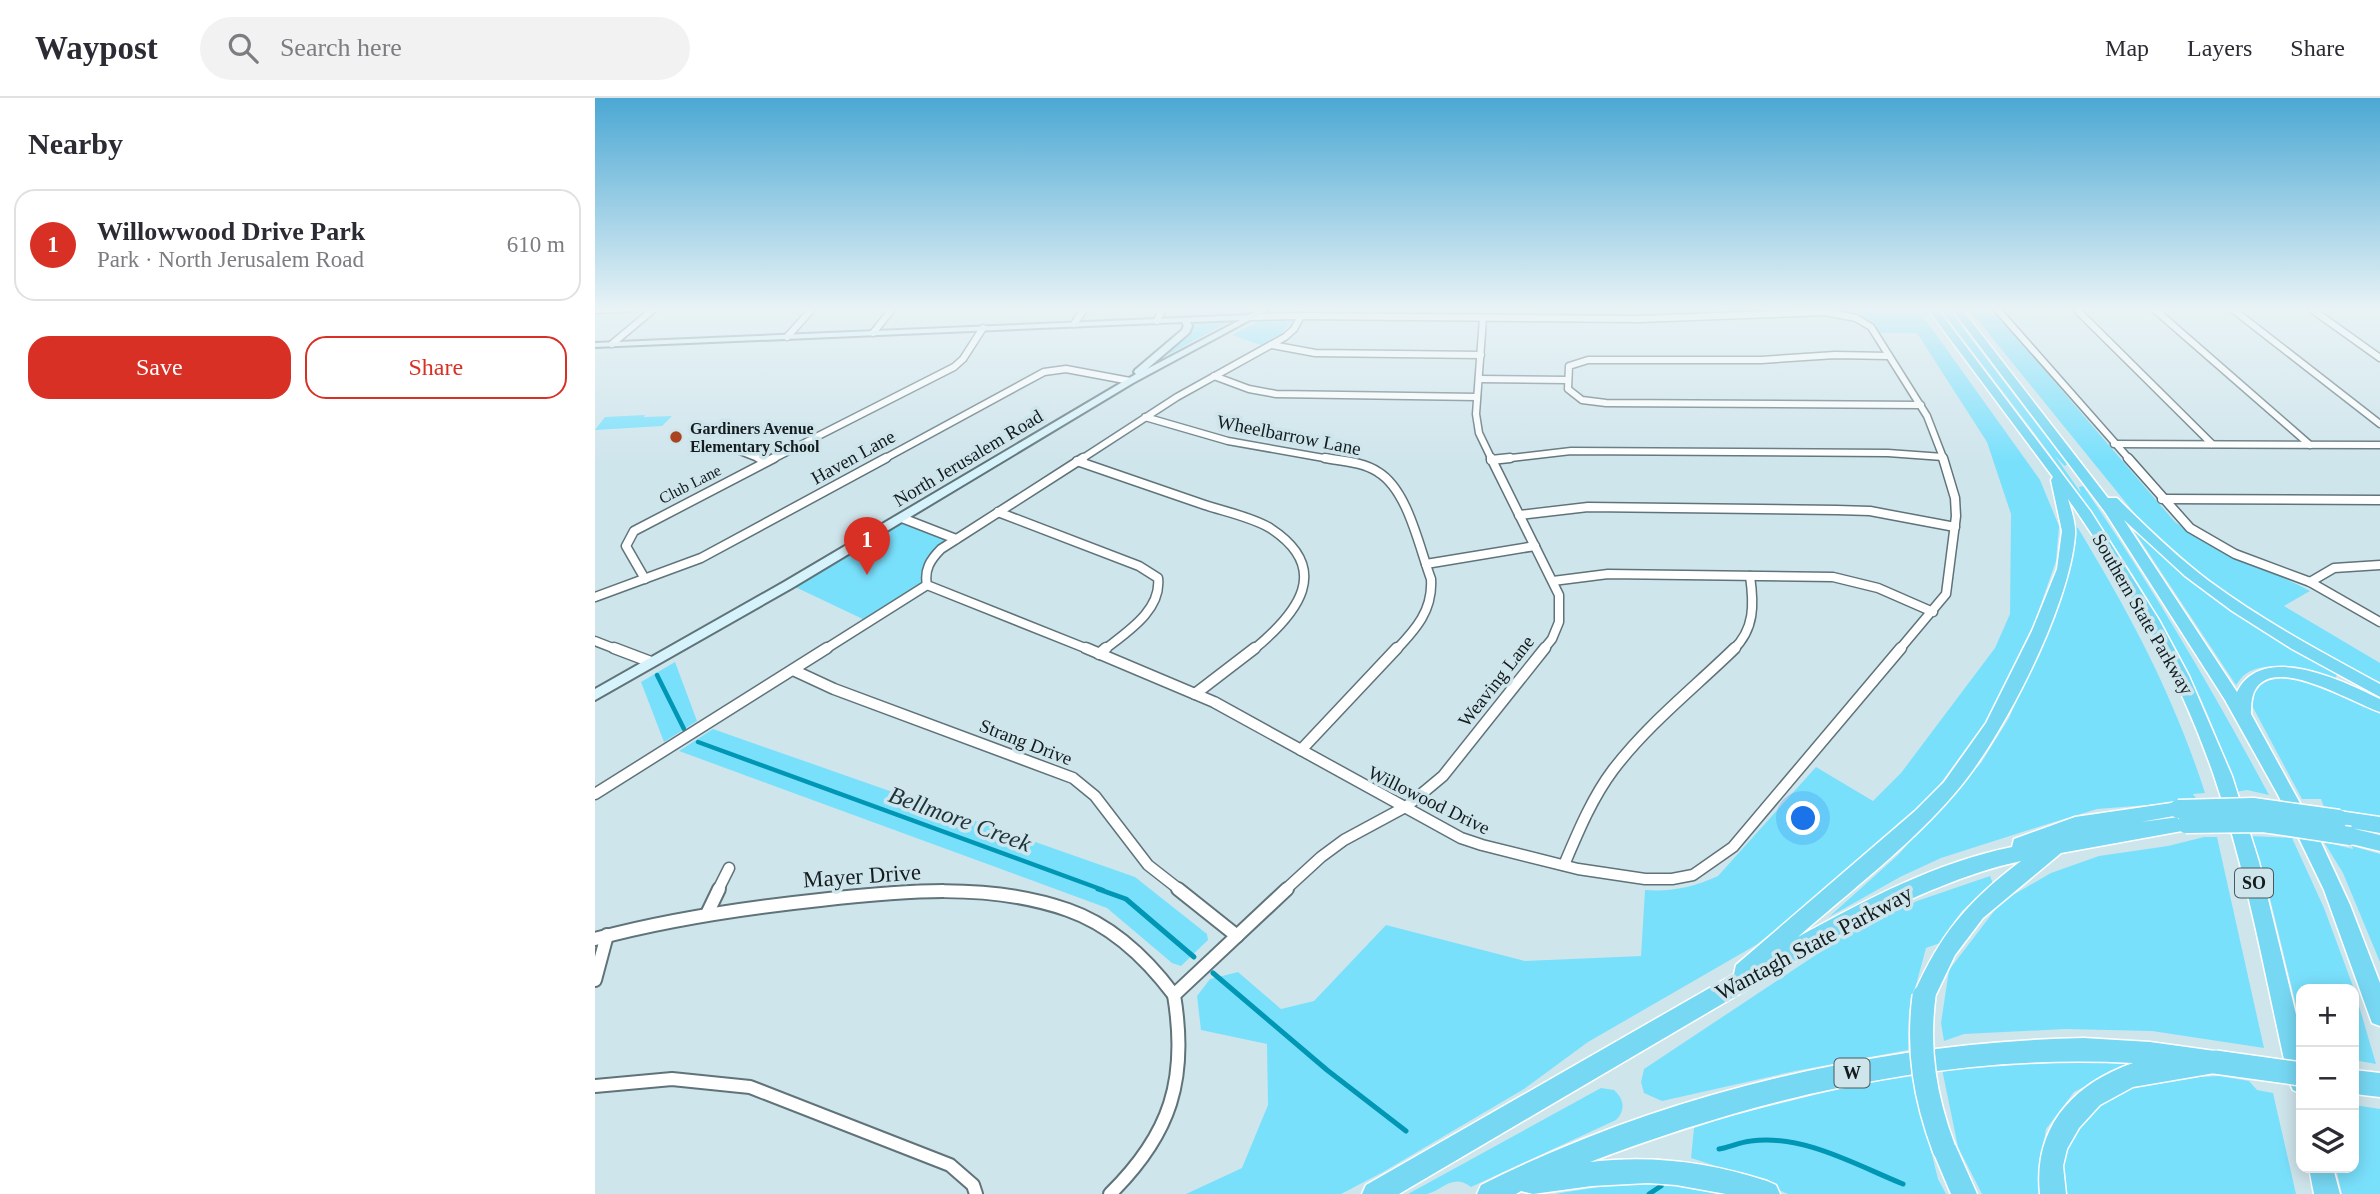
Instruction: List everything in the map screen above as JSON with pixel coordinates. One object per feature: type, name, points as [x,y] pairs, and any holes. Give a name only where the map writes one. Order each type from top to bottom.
[{"type":"highway","name":"Southern State Parkway","points":[[1970,359],[2053,468],[2151,619],[2208,735],[2242,839],[2296,1062]]},
{"type":"highway","name":"Southern State Parkway","points":[[1995,359],[2084,474],[2169,598],[2273,769],[2333,890],[2380,1014]]},
{"type":"highway","points":[[1724,990],[1922,816],[1950,787],[1993,726],[2035,643],[2064,569],[2069,531],[2053,468]]},
{"type":"highway","points":[[2084,474],[2169,555],[2215,593],[2275,632],[2380,691]]},
{"type":"highway","points":[[2242,717],[2247,688],[2256,679],[2290,672],[2339,685],[2380,706]]},
{"type":"highway","points":[[1983,861],[2075,825],[2182,816]]},
{"type":"highway","name":"Wantagh State Parkway","points":[[1375,1194],[1853,917],[1936,878],[1983,861],[2182,816],[2345,827],[2380,843]]},
{"type":"highway","points":[[2345,827],[2380,825]]},
{"type":"highway","points":[[1964,1194],[1944,1149],[1923,1086],[1919,1028],[1924,996],[1948,944],[1967,918],[2000,888],[2061,844]]},
{"type":"highway","name":"W","points":[[1498,1190],[1574,1156],[1654,1127],[1802,1083],[1873,1068],[1942,1058],[2052,1049],[2169,1053],[2296,1073]]},
{"type":"highway","points":[[2053,1194],[2050,1164],[2060,1133],[2080,1107],[2102,1090],[2132,1076],[2215,1062]]},
{"type":"highway","points":[[2359,1083],[2380,1085]]},
{"type":"highway","points":[[1498,1190],[1605,1171],[1640,1169],[1711,1177],[1767,1194]]},
{"type":"highway","points":[[2322,1173],[2327,1194]]},
{"type":"main road","points":[[1130,381],[1151,359]]},
{"type":"main road","name":"North Jerusalem Road","points":[[595,695],[1171,359]]},
{"type":"street","name":"Club Lane","points":[[645,579],[627,546],[627,541],[634,531],[954,367],[963,359]]},
{"type":"street","points":[[595,794],[927,585],[924,577],[928,564],[956,539],[1145,416],[1246,359]]},
{"type":"street","name":"Weaving Lane","points":[[1174,995],[1321,857],[1344,840],[1407,806],[1443,776],[1552,639],[1559,621],[1560,605],[1553,581],[1479,433],[1477,397],[1481,359]]},
{"type":"street","points":[[1774,359],[1588,360],[1569,366],[1568,389],[1573,395],[1591,402],[1920,405]]},
{"type":"street","name":"Willowood Drive","points":[[927,585],[1195,694],[1378,794],[1407,806],[1461,838],[1487,847],[1564,865],[1646,881],[1692,876],[1733,847],[1946,594],[1955,527],[1955,498],[1937,435],[1891,359]]},
{"type":"street","points":[[2041,359],[2190,528],[2235,554],[2310,582],[2380,622]]},
{"type":"street","points":[[2126,359],[2212,444]]},
{"type":"street","points":[[2212,359],[2310,445]]},
{"type":"street","points":[[2297,359],[2380,424]]},
{"type":"street","name":"Haven Lane","points":[[595,597],[701,558],[1044,372],[1066,369],[1130,381]]},
{"type":"street","points":[[1214,376],[1249,389],[1276,394],[1477,397]]},
{"type":"street","points":[[1479,379],[1567,380]]},
{"type":"street","name":"Wheelbarrow Lane","points":[[1145,416],[1229,441],[1349,461],[1378,471],[1399,491],[1426,564],[1432,592],[1423,622],[1301,750]]},
{"type":"street","points":[[2114,443],[2380,445]]},
{"type":"street","points":[[735,449],[767,461]]},
{"type":"street","points":[[1491,460],[1571,451],[1888,453],[1943,457]]},
{"type":"street","points":[[1077,461],[1268,527],[1286,537],[1298,548],[1308,573],[1305,590],[1287,618],[1195,694]]},
{"type":"street","points":[[2162,499],[2380,500]]},
{"type":"street","points":[[1519,515],[1588,507],[1837,510],[1897,514],[1955,527]]},
{"type":"street","points":[[998,512],[1139,566],[1158,578],[1161,591],[1154,604],[1099,654]]},
{"type":"street","points":[[902,518],[956,539]]},
{"type":"street","points":[[1426,564],[1535,547]]},
{"type":"street","points":[[2310,582],[2317,576],[2349,564],[2380,565]]},
{"type":"street","points":[[1553,581],[1608,574],[1844,579],[1878,588],[1933,612]]},
{"type":"street","points":[[1564,865],[1587,811],[1612,771],[1637,741],[1740,643],[1752,624],[1755,611],[1750,576]]},
{"type":"street","points":[[595,642],[651,662]]},
{"type":"street","name":"Strang Drive","points":[[793,670],[834,690],[1073,778],[1095,796],[1149,865],[1170,885],[1237,936]]},
{"type":"street","points":[[707,914],[729,868]]},
{"type":"street","name":"Mayer Drive","points":[[601,937],[636,926],[707,914],[865,895],[972,893],[1035,901],[1067,910],[1094,922],[1161,976],[1174,995]]},
{"type":"street","points":[[595,980],[601,937]]},
{"type":"street","points":[[1110,1194],[1128,1178],[1153,1143],[1175,1094],[1182,1060],[1181,1025],[1174,995]]},
{"type":"street","points":[[595,1086],[679,1077],[716,1080],[750,1087],[950,1165],[973,1185],[976,1194]]},
{"type":"shaded area","points":[[1934,359],[1954,359],[2040,480],[2059,526],[2056,561],[2035,621],[1988,718],[1940,784],[1886,841],[1814,903],[1756,945],[1588,1042],[1524,1089],[1341,1194],[1186,1194],[1242,1168],[1268,1105],[1267,1044],[1201,1030],[1197,996],[1210,979],[1238,972],[1281,1009],[1314,1001],[1386,925],[1525,961],[1641,956],[1645,890],[1683,888],[1718,876],[1816,767],[1873,801],[1901,773],[1995,648],[2010,614],[2011,514],[1987,442]]},
{"type":"shaded area","points":[[1978,359],[1986,359],[2067,464],[2065,466],[2055,456],[2081,493],[2079,487],[2083,486],[2180,638],[2269,795],[2247,790],[2236,792],[2213,727],[2183,663],[2148,600],[2109,538]]},
{"type":"shaded area","points":[[2009,359],[2035,359],[2175,522],[2224,551],[2310,591],[2284,606],[2380,663],[2380,686],[2246,609],[2193,572],[2144,525]]},
{"type":"shaded area","points":[[645,415],[644,417],[672,416],[662,426],[595,430],[605,417]]},
{"type":"shaded area","points":[[902,518],[955,538],[935,554],[926,585],[869,622],[791,585]]},
{"type":"shaded area","points":[[2073,526],[2078,528],[2149,656],[2179,722],[2205,793],[2193,794],[2198,801],[2097,809],[1941,858],[1900,877],[1829,917],[1898,855],[1981,763],[2009,718],[2051,624],[2072,552]]},
{"type":"shaded area","points":[[2134,531],[2220,603],[2337,674],[2335,680],[2291,668],[2268,667],[2247,673],[2236,685]]},
{"type":"shaded area","points":[[675,662],[697,721],[664,742],[641,682]]},
{"type":"shaded area","points":[[2293,677],[2322,683],[2380,711],[2380,817],[2325,810],[2321,799],[2302,799],[2250,702],[2262,684]]},
{"type":"shaded area","points":[[713,729],[1135,877],[1207,934],[1208,940],[1181,966],[1172,963],[1107,908],[679,751]]},
{"type":"shaded area","points":[[2250,836],[2292,838],[2324,908],[2352,984],[2296,984],[2296,1005],[2265,878]]},
{"type":"shaded area","points":[[2204,837],[2217,837],[2264,1048],[2152,1031],[2065,1029],[1964,1034],[1944,1041],[1941,1023],[1949,970],[2001,902],[2051,873],[2099,856],[2168,846]]},
{"type":"shaded area","points":[[2324,842],[2380,854],[2380,962],[2343,873]]},
{"type":"shaded area","points":[[1990,876],[1993,884],[1962,911],[1940,943],[1926,948],[1909,1011],[1908,1050],[1795,1071],[1662,1101],[1644,1093],[1641,1082],[1644,1069],[1843,937],[1917,901]]},
{"type":"shaded area","points":[[2359,1006],[2376,1064],[2359,1061]]},
{"type":"shaded area","points":[[2101,1061],[2173,1064],[2109,1074],[2074,1092],[2046,1129],[2040,1166],[2044,1194],[1982,1194],[1958,1147],[1942,1069],[1991,1064]]},
{"type":"shaded area","points":[[1911,1071],[1938,1179],[1946,1194],[1788,1194],[1744,1175],[1691,1158],[1694,1128],[1726,1117]]},
{"type":"shaded area","points":[[2219,1076],[2249,1081],[2257,1090],[2273,1093],[2296,1194],[2065,1194],[2061,1152],[2100,1099],[2159,1079]]},
{"type":"shaded area","points":[[1601,1088],[1614,1090],[1620,1097],[1623,1105],[1616,1120],[1471,1187],[1459,1181],[1427,1194],[1408,1194]]},
{"type":"shaded area","points":[[2359,1106],[2380,1109],[2380,1194],[2342,1194],[2337,1173],[2359,1173]]},
{"type":"shaded area","points":[[1657,1178],[1741,1194],[1556,1194],[1560,1193]]},
{"type":"waterway","name":"Bellmore Creek","points":[[657,675],[684,729]]},
{"type":"waterway","name":"Bellmore Creek","points":[[698,742],[1103,890]]},
{"type":"waterway","name":"Bellmore Creek","points":[[1098,889],[1126,899],[1194,957]]},
{"type":"waterway","name":"Bellmore Creek","points":[[1213,973],[1327,1070],[1406,1131]]},
{"type":"waterway","name":"Bellmore Creek","points":[[1719,1149],[1751,1141],[1790,1142],[1848,1160],[1903,1184]]},
{"type":"waterway","name":"Bellmore Creek","points":[[1649,1194],[1661,1186]]},
{"type":"place","name":"Gardiners Avenue Elementary School","points":[[676,437]]},
{"type":"place","name":"Willowwood Drive Park","points":[[867,575]]}]
